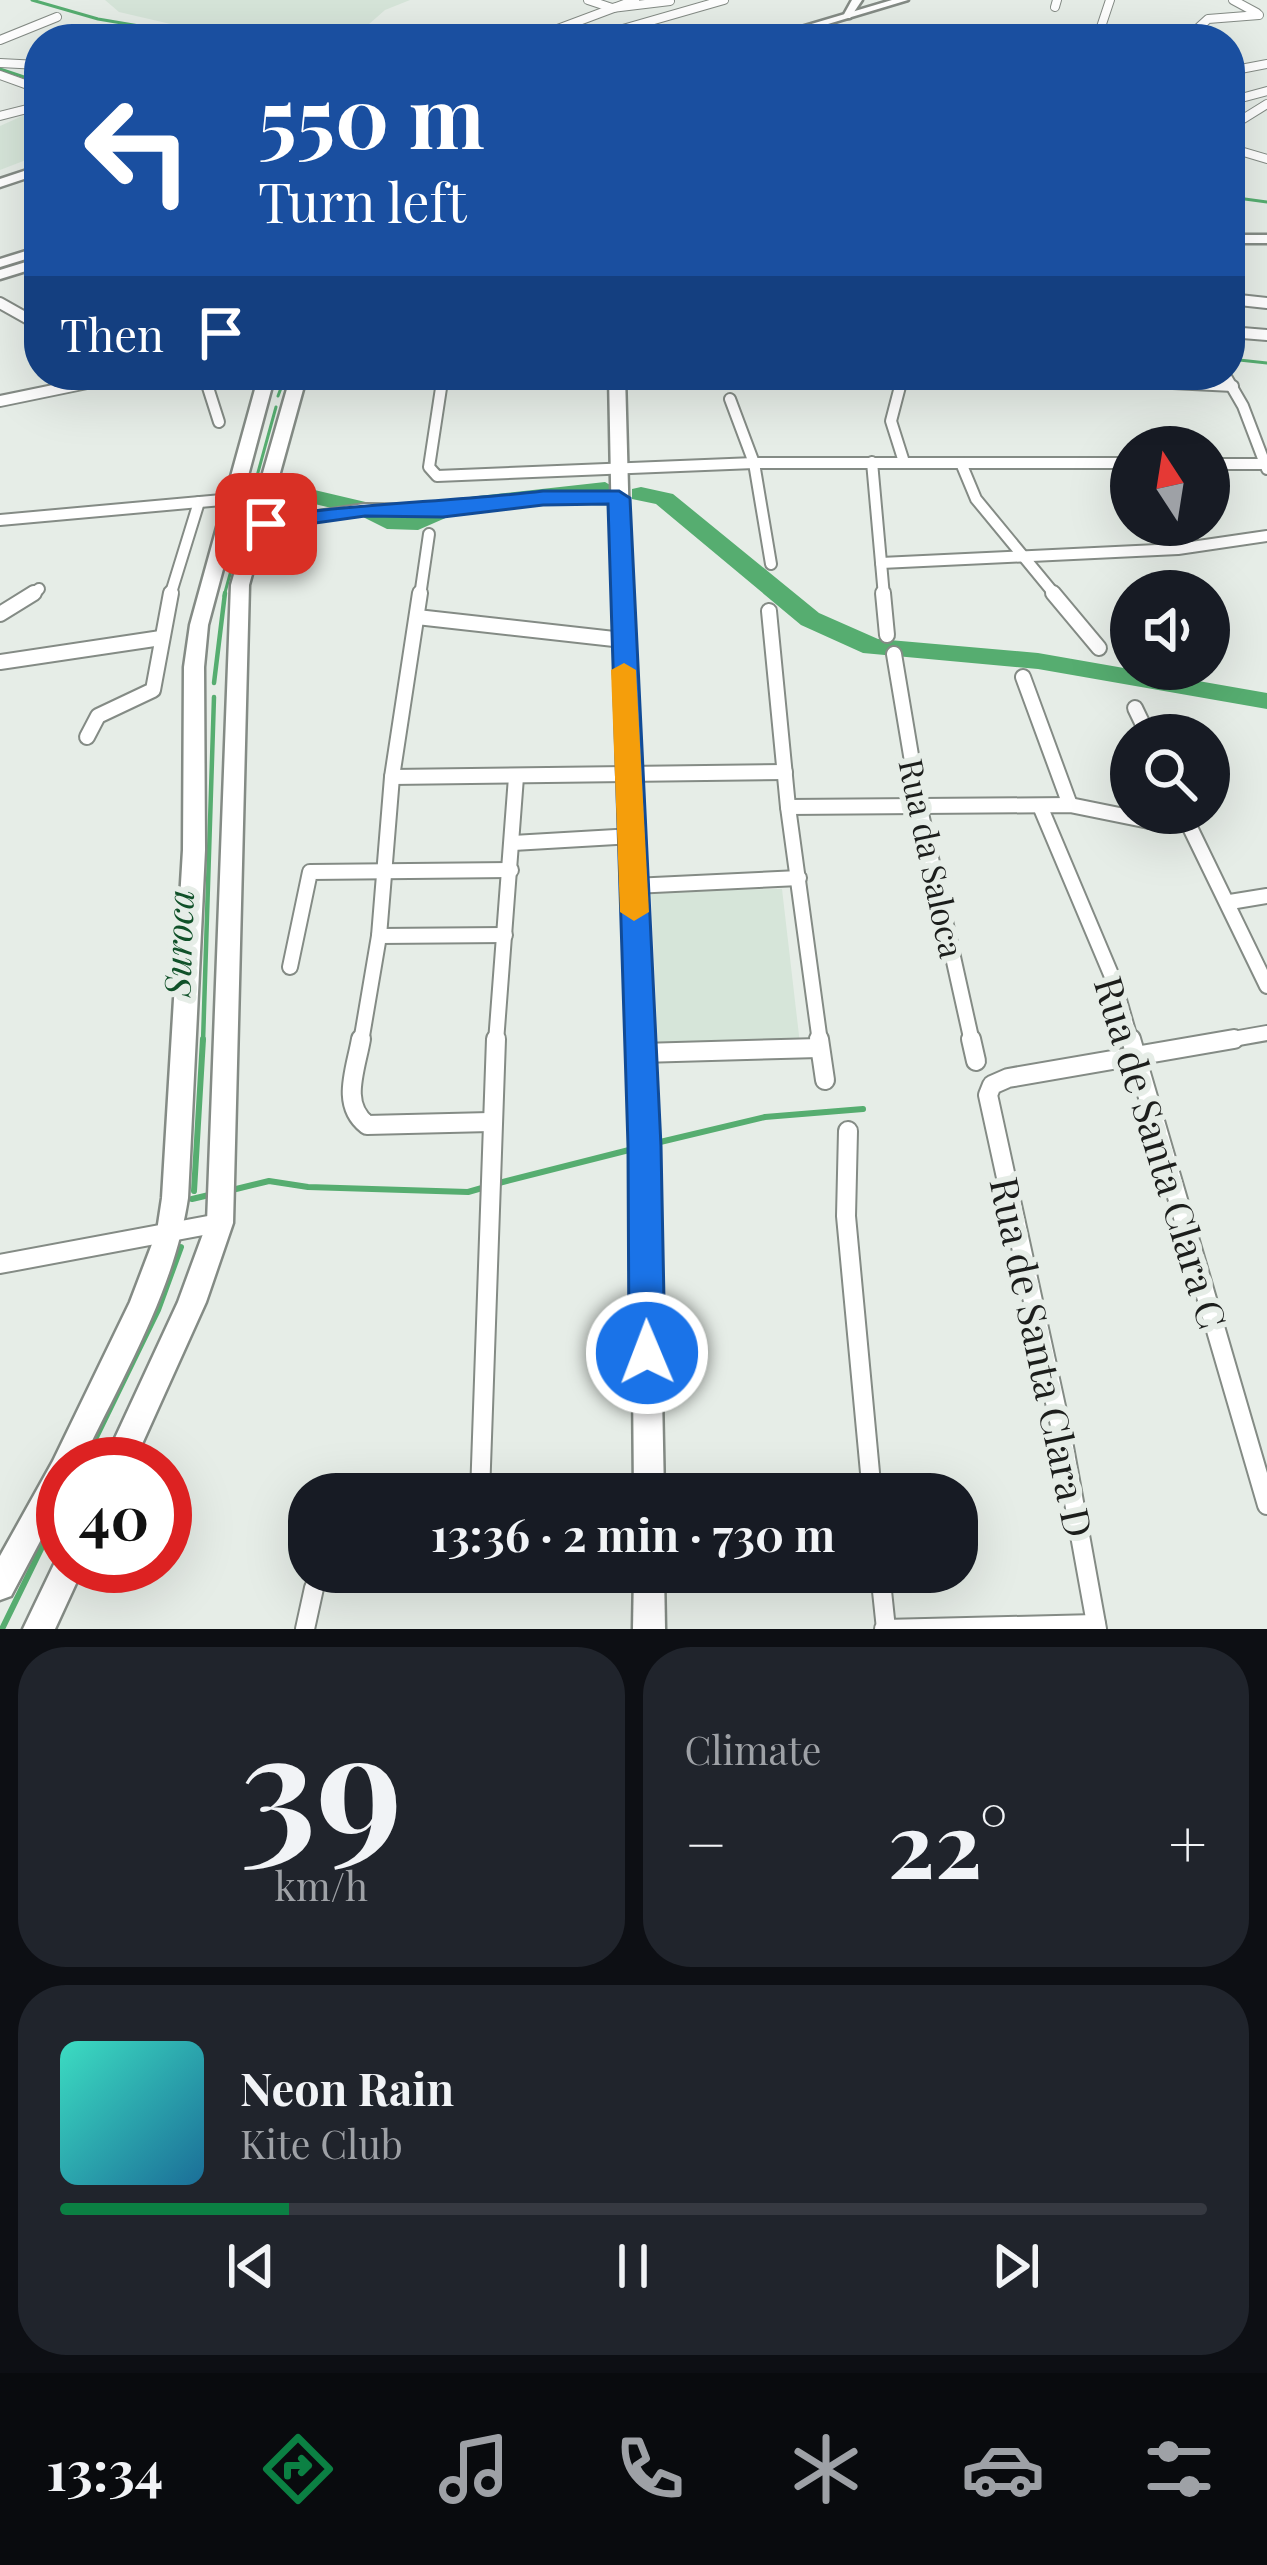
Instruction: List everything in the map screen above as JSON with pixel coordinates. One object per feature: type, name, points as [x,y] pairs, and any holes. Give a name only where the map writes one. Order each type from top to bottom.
[{"type":"main road","points":[[846,16],[857,0]]},
{"type":"main road","points":[[818,24],[903,0]]},
{"type":"main road","points":[[836,24],[919,0]]},
{"type":"main road","points":[[79,1437],[144,1302],[170,1232],[194,850],[194,694],[207,585],[263,390]]},
{"type":"main road","points":[[130,1437],[192,1301],[220,1223],[239,585],[295,390]]},
{"type":"main road","points":[[617,390],[650,1473]]},
{"type":"main road","points":[[260,402],[292,402]]},
{"type":"main road","points":[[194,694],[235,690]]},
{"type":"main road","points":[[0,1586],[36,1519]]},
{"type":"main road","points":[[39,1629],[56,1593]]},
{"type":"main road","points":[[649,1593],[649,1629]]},
{"type":"street","points":[[588,0],[621,8],[670,2]]},
{"type":"street","points":[[575,24],[635,0]]},
{"type":"street","points":[[640,24],[724,0]]},
{"type":"street","points":[[1233,0],[1263,16]]},
{"type":"street","points":[[1198,24],[1263,16]]},
{"type":"street","points":[[35,24],[57,17]]},
{"type":"street","points":[[21,33],[24,27]]},
{"type":"street","points":[[0,40],[24,34]]},
{"type":"street","points":[[1245,115],[1267,104]]},
{"type":"street","points":[[1245,106],[1254,108]]},
{"type":"street","points":[[0,401],[49,390]]},
{"type":"street","points":[[209,390],[219,422]]},
{"type":"street","points":[[440,390],[428,467],[433,475],[754,463],[1110,464]]},
{"type":"street","points":[[899,390],[890,421],[904,462]]},
{"type":"street","points":[[1230,465],[1266,466],[1235,390]]},
{"type":"street","points":[[730,400],[754,463],[771,564]]},
{"type":"street","points":[[872,463],[886,635]]},
{"type":"street","points":[[961,463],[976,499],[1099,647]]},
{"type":"street","points":[[257,525],[365,509],[443,510],[543,498],[619,498]]},
{"type":"street","points":[[0,520],[233,499]]},
{"type":"street","points":[[87,737],[98,716],[153,690],[161,672],[161,638],[199,502]]},
{"type":"street","points":[[429,534],[392,777],[379,936],[350,1103],[367,1125],[490,1122]]},
{"type":"street","points":[[880,563],[1178,549],[1267,536]]},
{"type":"street","points":[[0,614],[39,589]]},
{"type":"street","points":[[769,611],[788,807],[825,1080]]},
{"type":"street","points":[[417,617],[495,621],[539,632],[622,640]]},
{"type":"street","points":[[0,662],[161,638]]},
{"type":"street","name":"Rua da Saloca","points":[[894,654],[920,809],[976,1061]]},
{"type":"street","points":[[1023,677],[1070,805]]},
{"type":"street","points":[[1135,708],[1138,714]]},
{"type":"street","points":[[392,777],[785,772]]},
{"type":"street","points":[[482,1473],[490,1122],[516,776]]},
{"type":"street","points":[[788,807],[1070,805],[1110,813]]},
{"type":"street","name":"Rua de Santa Clara C","points":[[1040,806],[1083,900],[1134,1054],[1267,1505]]},
{"type":"street","points":[[1194,834],[1267,986]]},
{"type":"street","points":[[513,843],[633,836]]},
{"type":"street","points":[[290,968],[310,872],[511,870]]},
{"type":"street","points":[[633,886],[799,878]]},
{"type":"street","points":[[1230,902],[1267,896]]},
{"type":"street","points":[[379,936],[505,934]]},
{"type":"street","points":[[1134,1054],[1267,1033]]},
{"type":"street","points":[[640,1053],[819,1048]]},
{"type":"street","name":"Rua de Santa Clara D","points":[[1096,1626],[1060,1425],[988,1096],[992,1085],[1008,1078],[1134,1054]]},
{"type":"street","points":[[848,1131],[846,1216],[870,1473]]},
{"type":"street","points":[[0,1264],[220,1223]]},
{"type":"street","points":[[304,1629],[313,1593]]},
{"type":"street","points":[[882,1593],[885,1629],[1096,1626]]},
{"type":"shaded area","points":[[105,0],[410,0],[385,10],[369,24],[171,24],[119,12]]},
{"type":"shaded area","points":[[24,115],[24,161],[0,170],[0,126]]},
{"type":"shaded area","points":[[782,889],[800,1044],[658,1047],[651,891]]},
{"type":"waterway","points":[[32,0],[128,24]]},
{"type":"waterway","name":"Suroca","points":[[0,69],[24,77]]},
{"type":"waterway","points":[[1245,199],[1267,202]]},
{"type":"waterway","points":[[1245,361],[1267,363]]},
{"type":"waterway","name":"Suroca","points":[[278,396],[280,390]]},
{"type":"waterway","name":"Suroca","points":[[224,596],[276,407]]},
{"type":"waterway","points":[[255,483],[365,509],[387,522],[418,523],[451,506],[605,489]]},
{"type":"waterway","points":[[641,494],[664,499],[810,619],[873,647],[1038,661],[1267,701]]},
{"type":"waterway","name":"Suroca","points":[[214,683],[225,593]]},
{"type":"waterway","name":"Suroca","points":[[203,1042],[214,697]]},
{"type":"waterway","name":"Suroca","points":[[194,1191],[203,1039]]},
{"type":"waterway","points":[[656,1143],[765,1117],[863,1109]]},
{"type":"waterway","points":[[499,1183],[633,1149]]},
{"type":"waterway","points":[[232,1190],[269,1181],[308,1187],[468,1192],[482,1188]]},
{"type":"waterway","points":[[192,1199],[209,1195]]},
{"type":"waterway","points":[[96,1437],[158,1310],[181,1247]]},
{"type":"waterway","points":[[2,1629],[36,1559]]},
{"type":"slow traffic","points":[[624,670],[634,912]]},
{"type":"route","points":[[266,524],[365,509],[443,510],[543,498],[619,498],[644,1146],[647,1353]]}]
